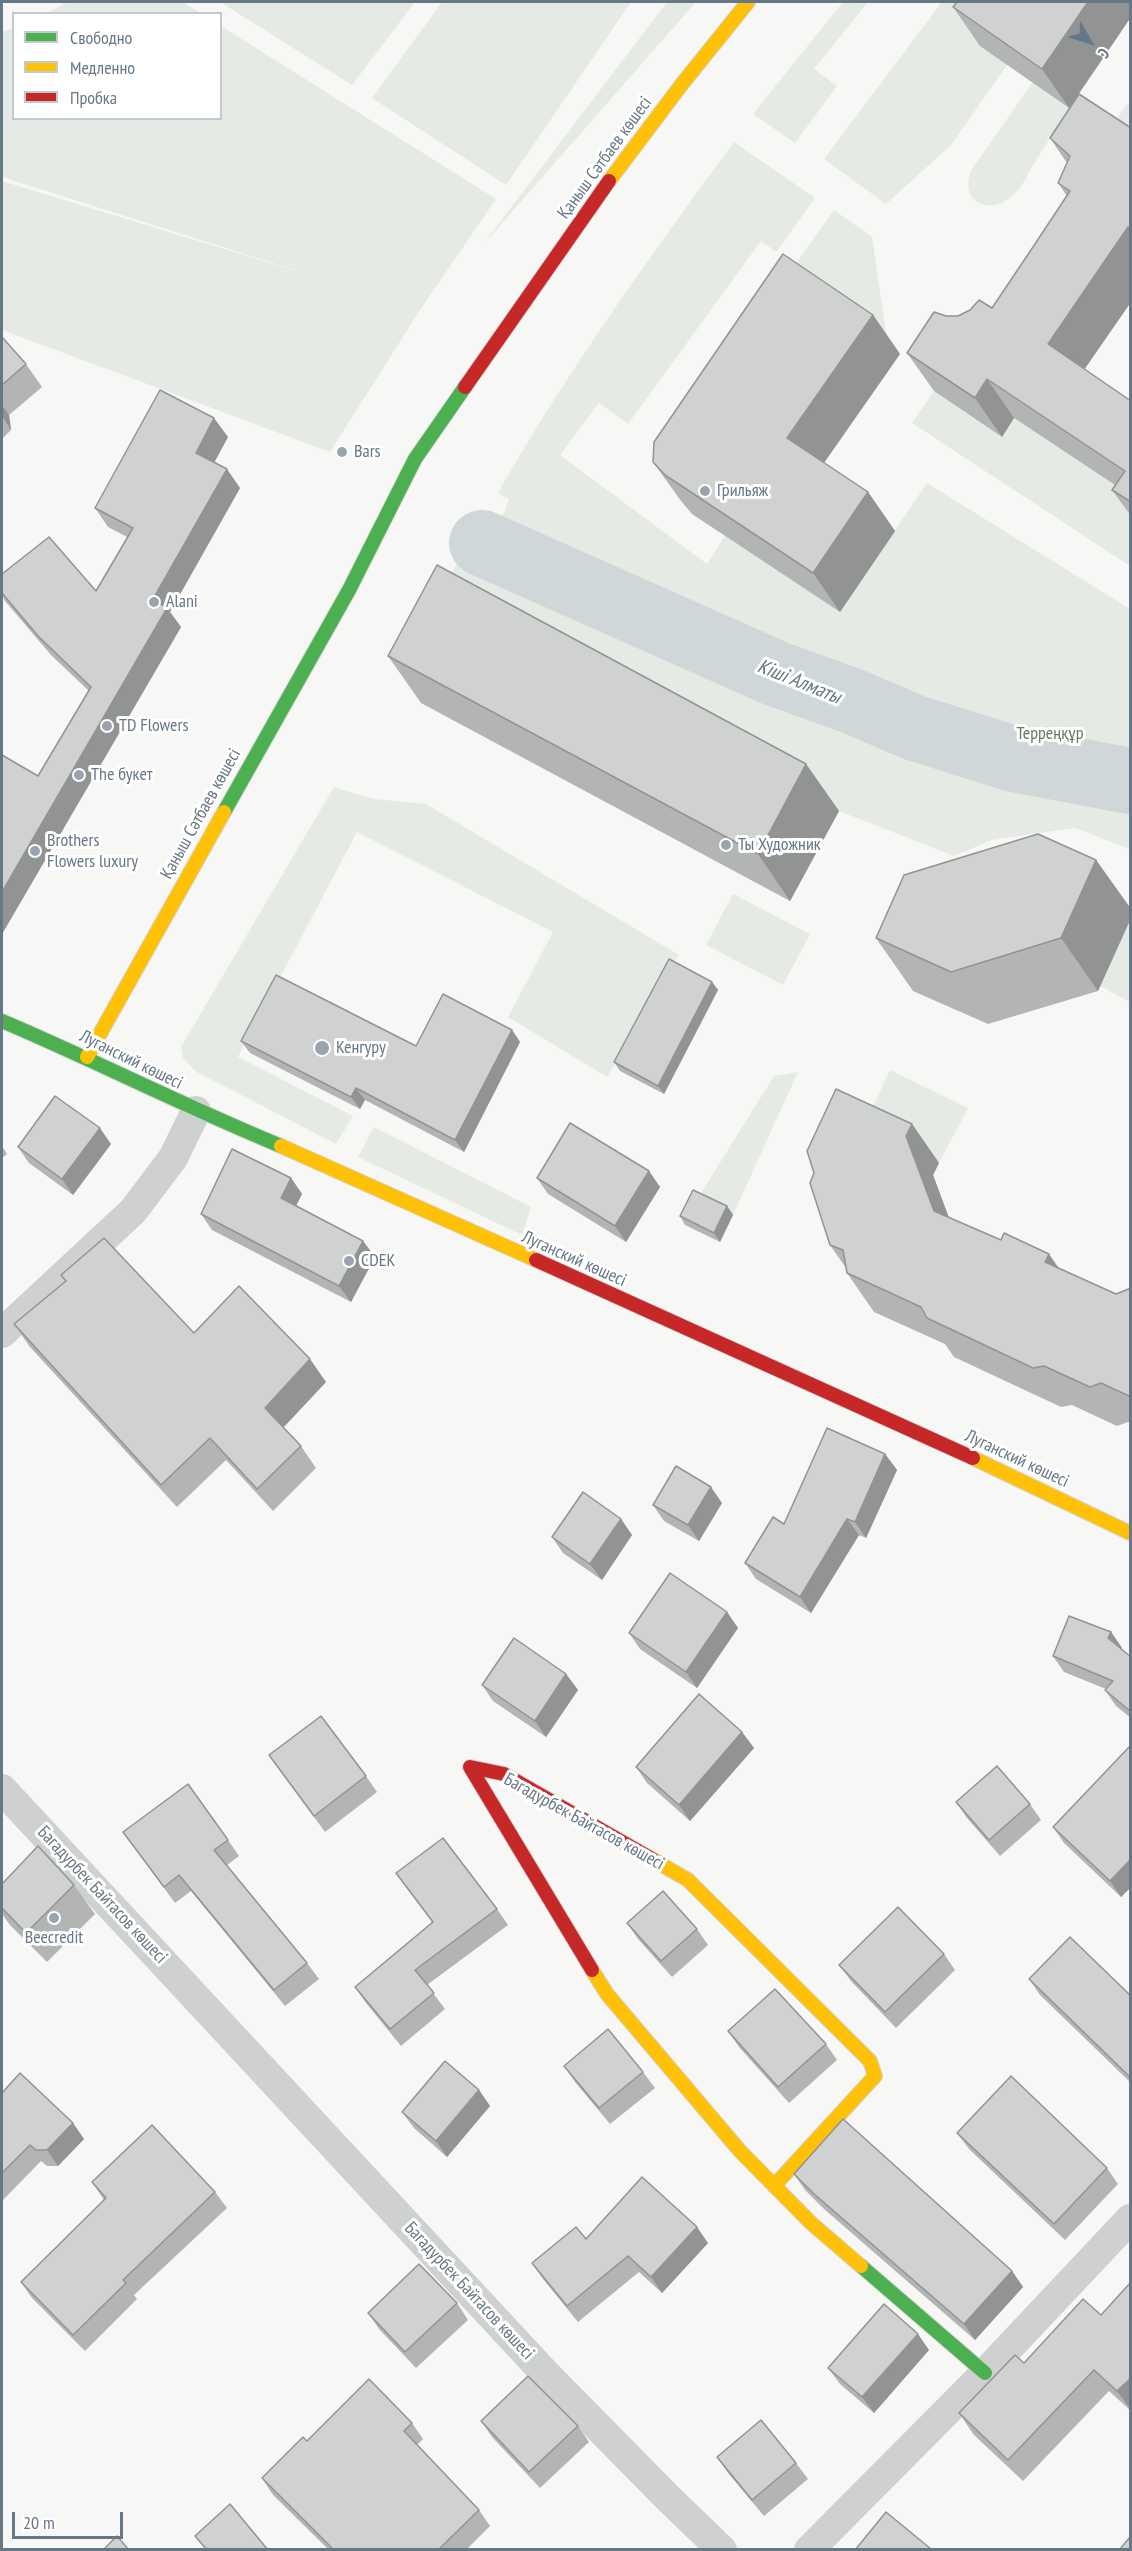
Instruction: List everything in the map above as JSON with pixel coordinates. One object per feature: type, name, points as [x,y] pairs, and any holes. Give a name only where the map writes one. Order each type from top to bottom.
[{"type":"street","name":"Қаныш Сәтбаев көшесі","points":[[87,1057],[349,590],[415,459],[580,220],[682,84],[748,2]]},
{"type":"street","name":"Қаныш Сәтбаев көшесі","points":[[453,429],[498,340]]},
{"type":"street","name":"Қаныш Сәтбаев көшесі","points":[[349,590],[416,490]]},
{"type":"street","name":"Луганский көшесі","points":[[2,1022],[87,1057],[196,1111],[334,1168],[1024,1481],[1131,1533]]},
{"type":"street","points":[[2,1333],[134,1211],[173,1158],[196,1111]]},
{"type":"street","name":"Багадурбек Байтасов көшесі","points":[[774,2186],[875,2076],[870,2061],[688,1880],[504,1774],[470,1767],[607,1994],[740,2151],[774,2186],[811,2223],[985,2373]]},
{"type":"street","name":"Багадурбек Байтасов көшесі","points":[[2,1789],[543,2371],[722,2550]]},
{"type":"street","points":[[809,2550],[985,2373],[1131,2219]]},
{"type":"green space","points":[[68,2],[182,2],[199,12],[49,12]]},
{"type":"green space","points":[[220,2],[415,2],[352,85]]},
{"type":"green space","points":[[442,2],[631,2],[506,185],[372,98]]},
{"type":"green space","points":[[667,2],[696,2],[481,247]]},
{"type":"green space","points":[[843,2],[868,2],[814,69],[837,86],[795,143],[753,114]]},
{"type":"green space","points":[[942,2],[1011,2],[1007,65],[951,145],[886,204],[824,159]]},
{"type":"green space","points":[[222,27],[496,199],[420,310],[330,452],[2,330],[2,181],[336,283],[2,177],[2,32],[12,28],[12,120],[222,120]]},
{"type":"green space","points":[[1033,82],[1069,108],[1017,191],[996,205],[979,203],[969,190],[972,169]]},
{"type":"green space","points":[[1127,104],[1130,106],[1130,149],[1107,133]]},
{"type":"green space","name":"Терреңқұр","points":[[734,142],[815,198],[776,252],[761,241],[628,424],[599,403],[560,455],[707,564],[725,536],[840,611],[927,483],[1130,609],[1130,849],[1075,828],[992,840],[954,856],[839,811],[439,596],[464,551],[486,560],[509,499],[498,493],[525,447],[611,314]]},
{"type":"green space","points":[[834,210],[872,237],[888,346],[795,265]]},
{"type":"green space","points":[[934,391],[1002,437],[1014,418],[1130,495],[1130,566],[912,423]]},
{"type":"green space","points":[[334,787],[374,799],[426,804],[679,955],[607,1077],[508,1017],[553,932],[357,832],[238,1057],[353,1116],[336,1144],[195,1071],[183,1058],[181,1047]]},
{"type":"green space","points":[[733,894],[810,934],[783,985],[706,945]]},
{"type":"green space","points":[[1130,918],[1130,1002],[1100,986]]},
{"type":"green space","points":[[890,1070],[968,1108],[939,1163],[863,1128]]},
{"type":"green space","points":[[798,1072],[733,1215],[698,1198],[774,1076]]},
{"type":"green space","points":[[374,1127],[531,1207],[522,1235],[358,1157]]},
{"type":"building","points":[[957,2],[1088,2],[1042,69],[953,7]]},
{"type":"building","points":[[1079,94],[1131,128],[1131,228],[1128,227],[1048,344],[1131,401],[1131,502],[1112,490],[1125,471],[987,379],[975,398],[907,353],[934,312],[946,316],[958,316],[970,310],[979,300],[992,308],[1031,250],[1070,191],[1058,183],[1070,156],[1050,138]]},
{"type":"building","points":[[783,254],[873,315],[787,438],[868,492],[813,573],[665,475],[653,462],[654,442]]},
{"type":"building","points":[[2,337],[26,364],[2,385]]},
{"type":"building","points":[[160,390],[214,418],[196,453],[227,469],[153,599],[167,608],[2,892],[2,755],[38,776],[91,687],[38,636],[2,593],[2,574],[49,537],[96,591],[133,528],[95,508]]},
{"type":"building","points":[[437,565],[806,764],[758,854],[388,656]]},
{"type":"building","points":[[1038,834],[1096,860],[1061,938],[951,972],[876,938],[904,875]]},
{"type":"building","points":[[669,959],[712,982],[658,1086],[614,1062]]},
{"type":"building","points":[[276,975],[416,1046],[443,994],[512,1030],[455,1140],[356,1088],[351,1097],[241,1041]]},
{"type":"building","points":[[836,1089],[912,1124],[906,1136],[934,1211],[1001,1240],[1004,1233],[1049,1254],[1045,1262],[1116,1294],[1131,1288],[1131,1395],[1101,1383],[1090,1387],[1044,1366],[1033,1368],[927,1318],[921,1307],[847,1273],[843,1250],[830,1245],[810,1183],[814,1173],[807,1151]]},
{"type":"building","points":[[55,1096],[100,1128],[62,1179],[18,1147]]},
{"type":"building","points":[[570,1123],[649,1171],[615,1226],[537,1178]]},
{"type":"building","points":[[232,1149],[291,1178],[281,1198],[363,1241],[339,1286],[201,1214]]},
{"type":"building","points":[[693,1190],[727,1206],[714,1233],[680,1216]]},
{"type":"building","points":[[104,1238],[194,1333],[239,1286],[310,1359],[265,1408],[301,1446],[257,1489],[210,1438],[161,1485],[14,1324],[66,1281],[61,1275]]},
{"type":"building","points":[[827,1428],[885,1454],[855,1522],[847,1519],[800,1597],[745,1563],[773,1517],[784,1524]]},
{"type":"building","points":[[676,1466],[711,1487],[688,1525],[653,1505]]},
{"type":"building","points":[[583,1492],[621,1519],[590,1564],[552,1537]]},
{"type":"building","points":[[670,1573],[727,1612],[686,1672],[629,1633]]},
{"type":"building","points":[[1069,1616],[1111,1632],[1108,1638],[1131,1657],[1131,1712],[1105,1690],[1113,1681],[1053,1656]]},
{"type":"building","points":[[514,1638],[566,1674],[535,1721],[482,1685]]},
{"type":"building","points":[[699,1694],[742,1732],[679,1805],[636,1767]]},
{"type":"building","points":[[321,1716],[366,1776],[314,1816],[269,1755]]},
{"type":"building","points":[[1131,1745],[1131,1859],[1110,1881],[1053,1827]]},
{"type":"building","points":[[997,1766],[1030,1804],[989,1840],[956,1802]]},
{"type":"building","points":[[188,1784],[228,1840],[214,1850],[307,1963],[274,1990],[179,1875],[164,1887],[123,1832]]},
{"type":"building","points":[[443,1838],[497,1909],[415,1970],[434,1993],[390,2029],[355,1987],[433,1922],[396,1873]]},
{"type":"building","points":[[38,1846],[74,1885],[26,1933],[2,1908],[2,1884]]},
{"type":"building","points":[[663,1891],[697,1929],[661,1961],[627,1923]]},
{"type":"building","points":[[898,1907],[944,1954],[885,2012],[839,1965]]},
{"type":"building","points":[[1070,1937],[1131,1996],[1131,2078],[1029,1979]]},
{"type":"building","points":[[775,1989],[826,2044],[778,2087],[728,2031]]},
{"type":"building","points":[[608,2029],[643,2072],[599,2108],[564,2066]]},
{"type":"building","points":[[445,2061],[479,2090],[436,2141],[402,2112]]},
{"type":"building","points":[[20,2073],[73,2123],[47,2150],[36,2150],[30,2145],[2,2173],[2,2093]]},
{"type":"building","points":[[1011,2076],[1107,2168],[1054,2224],[957,2133]]},
{"type":"building","points":[[843,2119],[1012,2271],[964,2324],[794,2174]]},
{"type":"building","points":[[152,2125],[215,2192],[123,2280],[126,2283],[73,2335],[21,2282],[106,2198],[92,2182]]},
{"type":"building","points":[[642,2177],[697,2227],[651,2277],[628,2256],[567,2306],[532,2263],[576,2227],[586,2239]]},
{"type":"building","points":[[419,2264],[457,2303],[405,2352],[368,2313]]},
{"type":"building","points":[[1131,2282],[1131,2378],[1117,2391],[1094,2370],[1008,2460],[959,2413],[1015,2355],[1024,2363],[1083,2299],[1101,2315]]},
{"type":"building","points":[[884,2304],[918,2334],[862,2397],[828,2368]]},
{"type":"building","points":[[528,2376],[578,2426],[529,2472],[481,2421]]},
{"type":"building","points":[[369,2379],[412,2423],[404,2431],[479,2510],[438,2550],[334,2550],[262,2478],[303,2437],[307,2441]]},
{"type":"building","points":[[761,2420],[796,2463],[752,2500],[717,2457]]},
{"type":"building","points":[[230,2504],[268,2550],[207,2550],[195,2536]]},
{"type":"building","points":[[886,2512],[931,2549],[931,2550],[855,2550]]},
{"type":"building","points":[[117,2536],[129,2550],[103,2550]]},
{"type":"building","points":[[1131,2536],[1131,2550],[1119,2550]]},
{"type":"waterway","name":"Кіші Алматы","points":[[482,543],[777,674],[852,701],[915,728],[1014,759],[1130,781]]},
{"type":"traffic: fast","points":[[224,812],[349,590],[415,459],[465,387]]},
{"type":"traffic: fast","points":[[2,1021],[281,1146]]},
{"type":"traffic: fast","points":[[861,2266],[985,2373]]},
{"type":"traffic: slow","points":[[609,181],[682,84],[748,2]]},
{"type":"traffic: slow","points":[[87,1057],[224,812]]},
{"type":"traffic: slow","points":[[281,1146],[536,1260]]},
{"type":"traffic: slow","points":[[973,1458],[1130,1533]]},
{"type":"traffic: slow","points":[[652,1859],[688,1880],[870,2061],[875,2076],[774,2186]]},
{"type":"traffic: slow","points":[[592,1970],[607,1994],[740,2151],[811,2223],[861,2266]]},
{"type":"traffic: jam","points":[[465,387],[609,181]]},
{"type":"traffic: jam","points":[[536,1260],[973,1458]]},
{"type":"traffic: jam","points":[[592,1970],[470,1767],[504,1774],[652,1859]]},
{"type":"place","name":"Bars","points":[[342,452]]},
{"type":"place","name":"Грильяж","points":[[705,491]]},
{"type":"place","name":"Alani","points":[[154,602]]},
{"type":"place","name":"TD Flowers","points":[[107,726]]},
{"type":"place","name":"The букет","points":[[79,775]]},
{"type":"place","name":"Ты Художник","points":[[726,845]]},
{"type":"place","name":"Brothers Flowers luxury","points":[[35,851]]},
{"type":"place","name":"Кенгуру","points":[[322,1048]]},
{"type":"place","name":"CDEK","points":[[349,1261]]},
{"type":"place","name":"Beecredit","points":[[54,1918]]}]
